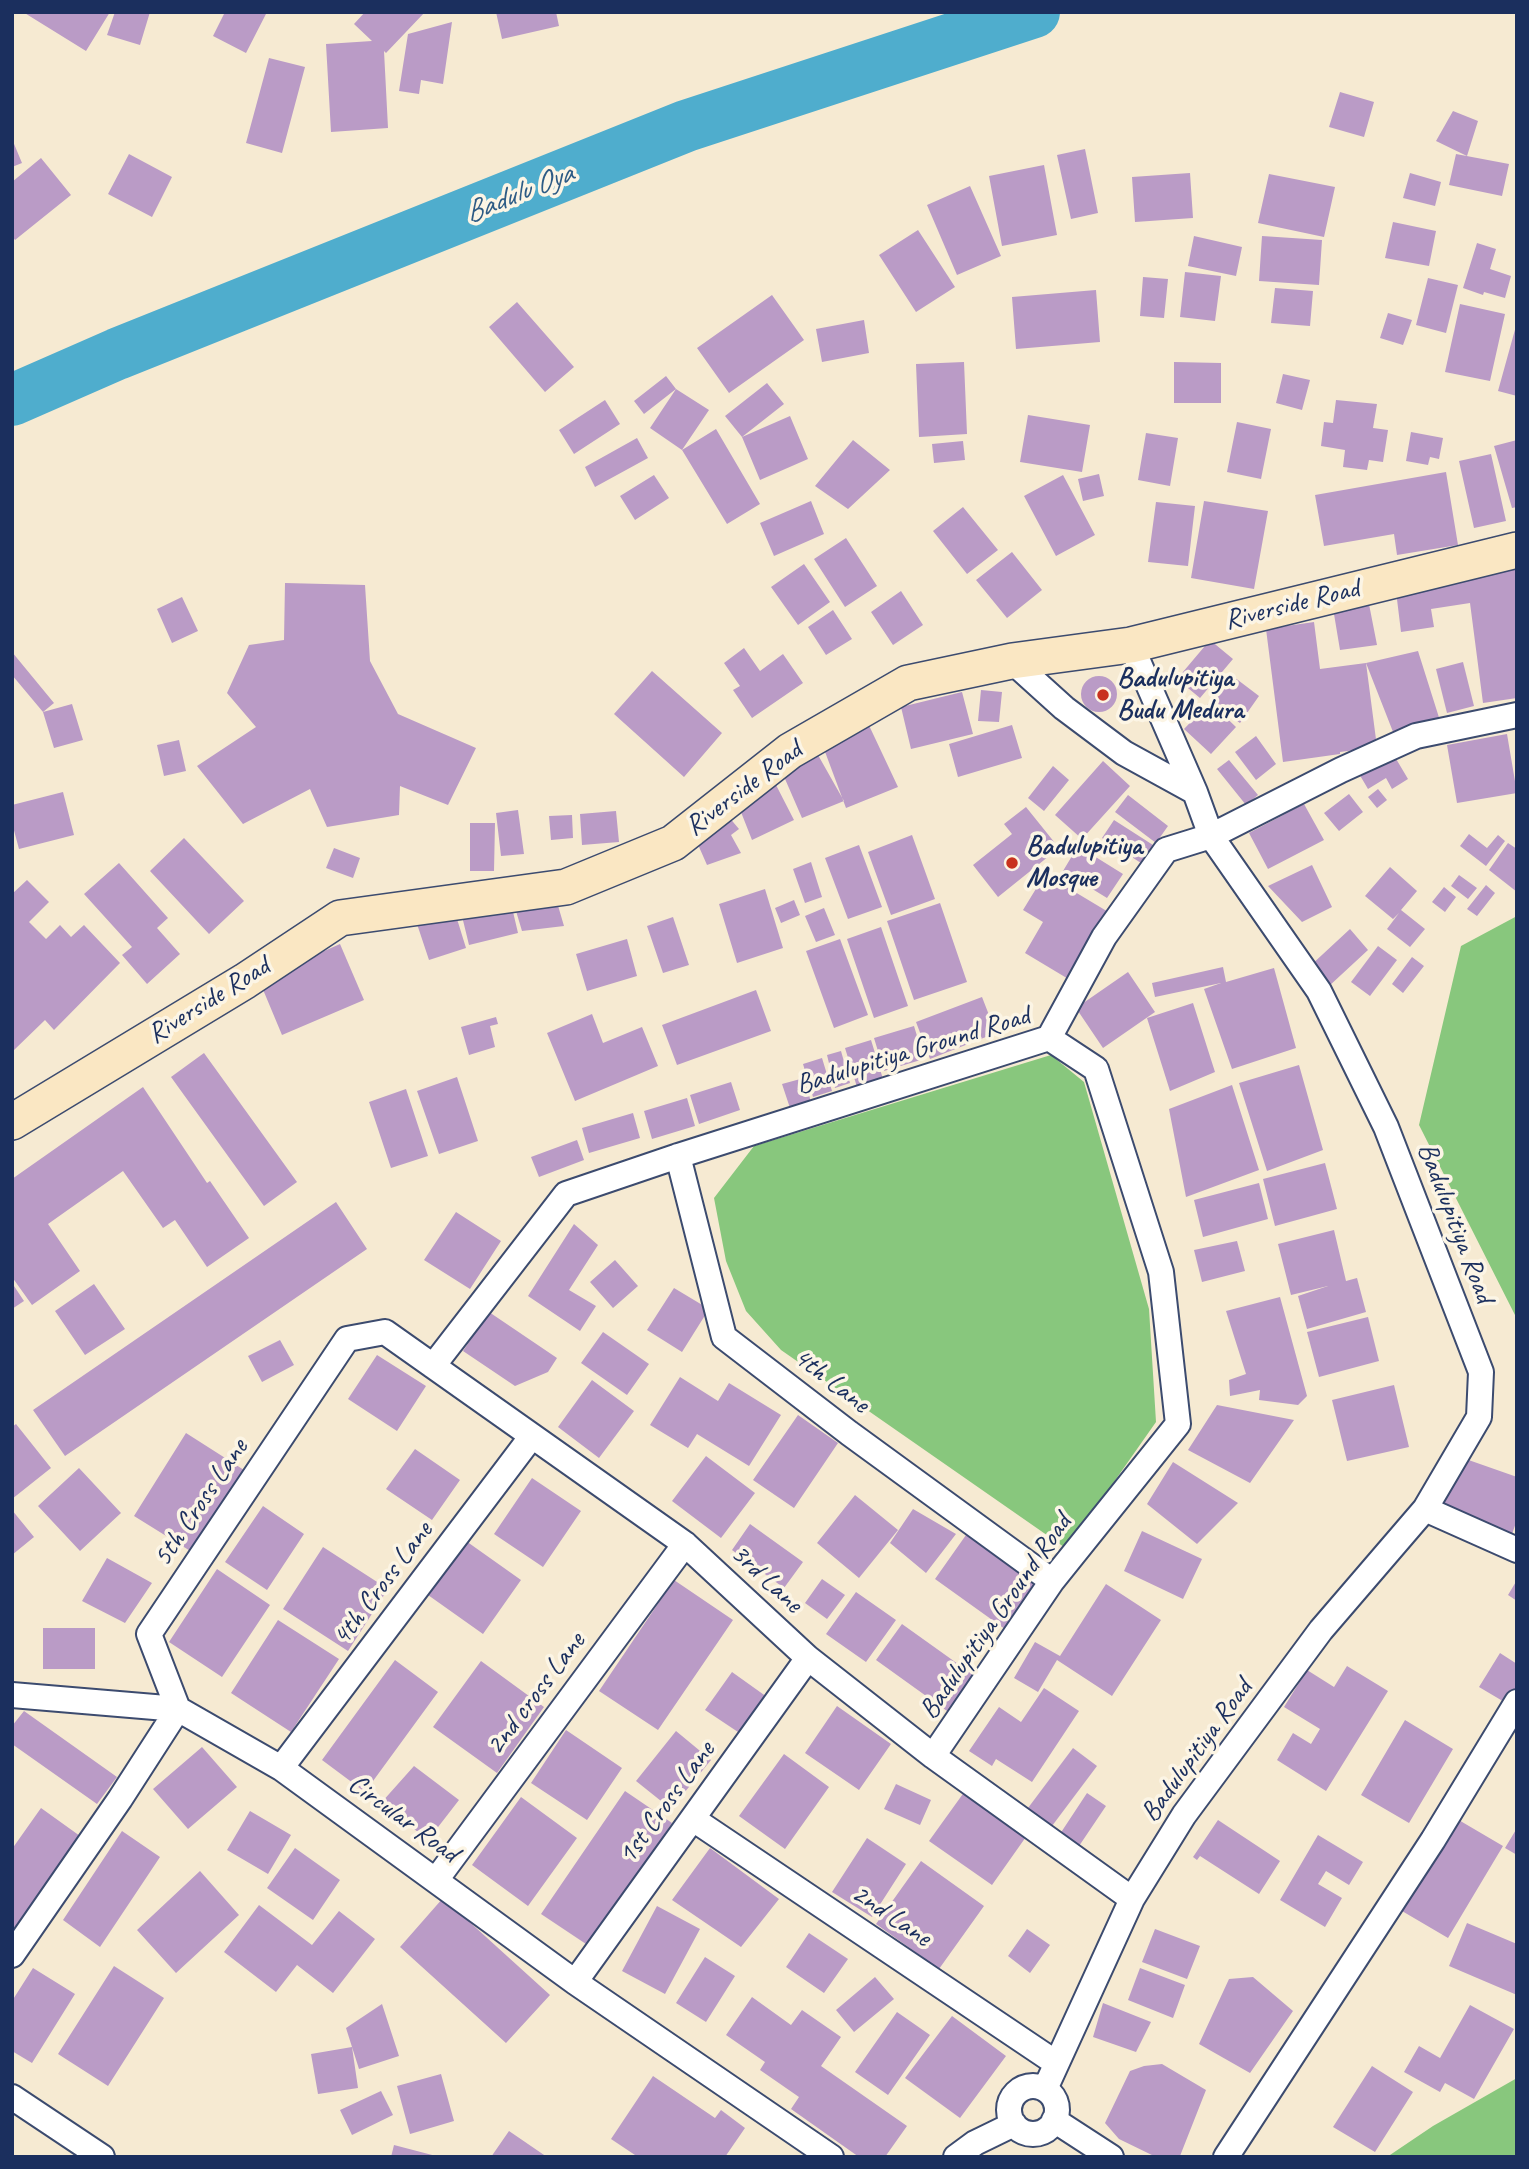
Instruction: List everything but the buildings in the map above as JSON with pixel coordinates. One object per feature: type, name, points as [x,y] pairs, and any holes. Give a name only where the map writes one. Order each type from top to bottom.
[{"type":"street","name":"Riverside Road","points":[[12,1122],[245,981],[340,918],[566,887],[673,843],[790,751],[908,683],[1012,661],[1131,645],[1517,550]]},
{"type":"street","name":"Badulupitiya Road","points":[[1045,2090],[1132,1899],[1212,1774],[1321,1630],[1426,1509],[1479,1417],[1482,1372],[1386,1127],[1319,991],[1212,836],[1131,645]]},
{"type":"street","points":[[1012,661],[1064,708],[1124,753],[1195,792]]},
{"type":"street","points":[[1049,1038],[1104,937],[1166,850],[1212,836],[1416,736],[1517,716]]},
{"type":"street","name":"Badulupitiya Ground Road","points":[[433,1366],[566,1194],[1049,1038],[1096,1069],[1161,1272],[1178,1424],[1052,1581],[933,1756]]},
{"type":"street","name":"4th Lane","points":[[678,1157],[724,1336],[849,1433],[1052,1581]]},
{"type":"street","name":"3rd Lane","points":[[347,1339],[385,1332],[685,1544],[808,1658],[933,1756],[1132,1899]]},
{"type":"street","name":"5th Cross Lane","points":[[178,1709],[149,1634],[347,1339]]},
{"type":"street","name":"4th Cross Lane","points":[[281,1768],[531,1436]]},
{"type":"street","points":[[1426,1509],[1517,1550]]},
{"type":"street","name":"2nd cross Lane","points":[[436,1880],[685,1544]]},
{"type":"street","name":"1st Cross Lane","points":[[575,1982],[808,1658]]},
{"type":"street","points":[[12,1695],[178,1709],[121,1799],[12,1955]]},
{"type":"street","points":[[1226,2157],[1433,1840],[1517,1702]]},
{"type":"street","name":"Circular Road","points":[[178,1709],[281,1768],[575,1982],[831,2157]]},
{"type":"street","name":"2nd Lane","points":[[693,1819],[1056,2063]]},
{"type":"street","points":[[1029,2086],[1045,2090],[1056,2106],[1054,2120],[1049,2127],[1035,2134],[1027,2133],[1014,2124],[1009,2109],[1010,2101],[1015,2094],[1029,2086]]},
{"type":"street","points":[[12,2097],[102,2157]]},
{"type":"street","points":[[1054,2120],[1111,2157]]},
{"type":"street","points":[[956,2157],[975,2143],[1014,2124]]},
{"type":"green space","points":[[1517,916],[1517,1319],[1419,1125],[1461,946]]},
{"type":"green space","points":[[1051,1055],[1084,1082],[1149,1309],[1156,1422],[1083,1526],[1064,1547],[781,1350],[746,1311],[726,1261],[714,1198],[754,1146]]},
{"type":"green space","points":[[1517,2078],[1517,2157],[1387,2157],[1433,2126]]},
{"type":"waterway","name":"Badulu Oya","points":[[12,400],[117,354],[686,126],[1034,12]]},
{"type":"place","name":"Badulupitiya Budu Medura","points":[[1103,695]]},
{"type":"place","name":"Badulupitiya Mosque","points":[[1012,863]]}]
